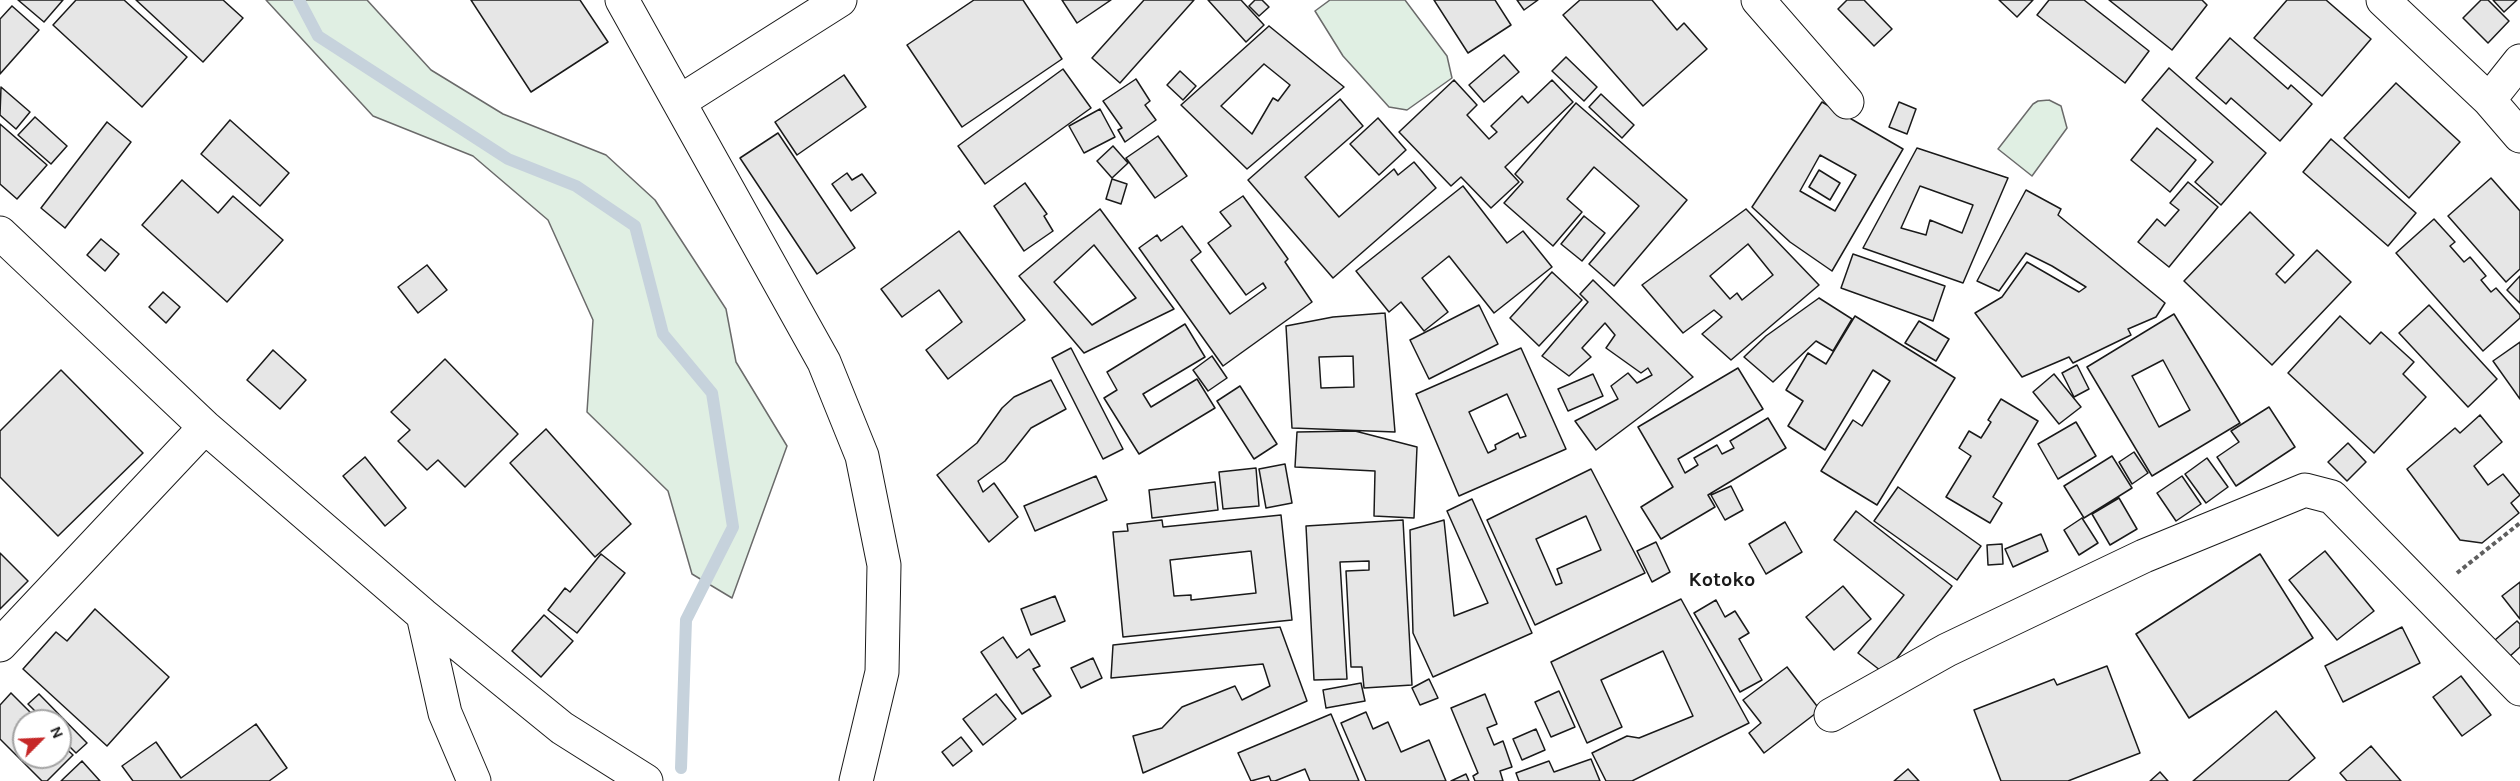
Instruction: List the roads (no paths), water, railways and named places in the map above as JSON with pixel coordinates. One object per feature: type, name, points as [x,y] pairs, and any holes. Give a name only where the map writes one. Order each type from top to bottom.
[{"type":"street","points":[[622,0],[824,362],[862,456],[884,565],[882,672],[856,781]]},
{"type":"street","points":[[679,102],[840,0]]},
{"type":"street","points":[[1758,0],[1847,102]]},
{"type":"street","points":[[2383,0],[2489,100],[2520,136]]},
{"type":"street","points":[[2489,100],[2520,61]]},
{"type":"street","points":[[0,233],[205,427],[423,615],[562,728],[646,781]]},
{"type":"street","points":[[0,645],[205,427]]},
{"type":"street","points":[[1832,716],[1947,650],[2144,556],[2305,490],[2332,497],[2520,689]]},
{"type":"street","points":[[423,615],[445,713],[474,781]]},
{"type":"waterway","points":[[299,0],[318,36],[508,159],[576,186],[635,226],[663,334],[712,393],[733,527],[686,620],[681,768]]},
{"type":"district","name":"Kotoko","points":[[1722,580]]}]
